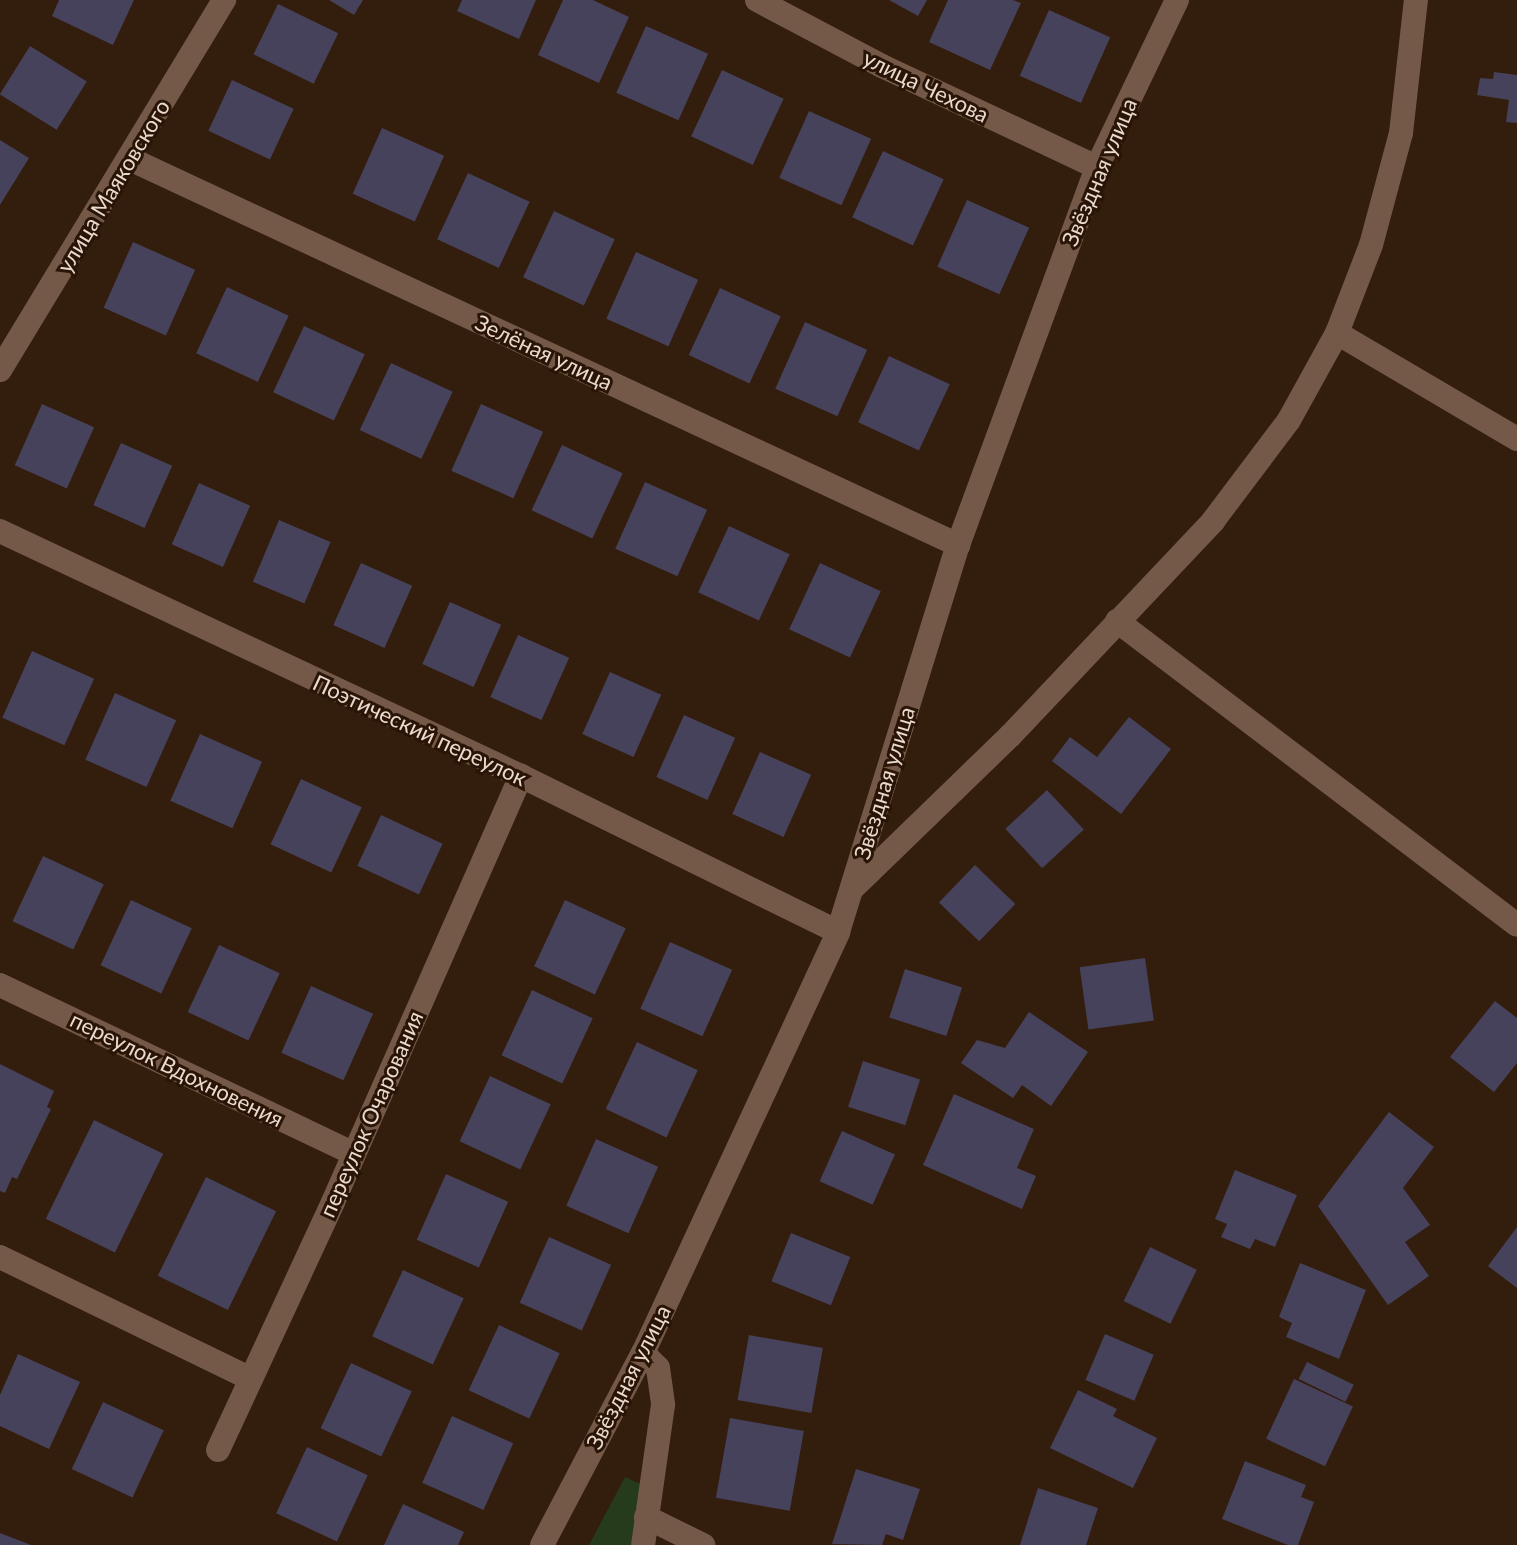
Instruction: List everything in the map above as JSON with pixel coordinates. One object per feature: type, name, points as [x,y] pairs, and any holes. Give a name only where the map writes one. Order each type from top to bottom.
[{"type":"street","name":"улица Маяковского","points":[[0,370],[224,0]]},
{"type":"street","name":"улица Чехова","points":[[757,0],[882,66],[1097,167]]},
{"type":"street","name":"Звёздная улица","points":[[542,1545],[643,1353],[838,932],[958,545],[1097,167],[1177,0]]},
{"type":"street","points":[[851,889],[922,824],[1117,621],[1236,493],[1289,420],[1337,333],[1371,245],[1401,133],[1416,0]]},
{"type":"street","name":"Зелёная улица","points":[[130,159],[958,545]]},
{"type":"street","points":[[1337,333],[1517,439]]},
{"type":"street","name":"Поэтический переулок","points":[[0,531],[521,776],[838,932]]},
{"type":"street","points":[[1117,621],[1517,925]]},
{"type":"street","name":"переулок Очарования","points":[[218,1450],[354,1154],[521,776]]},
{"type":"street","name":"переулок Вдохновения","points":[[0,985],[354,1154]]},
{"type":"street","points":[[0,1257],[251,1379]]},
{"type":"street","points":[[643,1353],[658,1368],[663,1405],[643,1545]]},
{"type":"street","points":[[646,1517],[703,1545]]},
{"type":"green space","points":[[625,1477],[645,1486],[639,1545],[589,1545]]},
{"type":"building","points":[[59,0],[134,0],[113,45],[52,16]]},
{"type":"building","points":[[329,0],[363,0],[354,15]]},
{"type":"building","points":[[462,0],[536,0],[519,39],[457,11]]},
{"type":"building","points":[[563,0],[593,0],[629,17],[599,83],[538,55]]},
{"type":"building","points":[[889,0],[927,0],[918,16]]},
{"type":"building","points":[[948,0],[1013,0],[1021,3],[990,70],[929,42]]},
{"type":"building","points":[[278,4],[338,33],[314,84],[253,54]]},
{"type":"building","points":[[1049,10],[1110,37],[1081,103],[1020,76]]},
{"type":"building","points":[[646,26],[708,54],[678,120],[616,93]]},
{"type":"building","points":[[30,46],[87,82],[57,130],[0,94]]},
{"type":"building","points":[[722,70],[784,99],[753,165],[691,136]]},
{"type":"building","points":[[1494,72],[1517,75],[1517,123],[1506,122],[1509,100],[1477,95],[1480,78],[1493,79]]},
{"type":"building","points":[[232,80],[294,109],[270,159],[208,131]]},
{"type":"building","points":[[809,111],[871,139],[841,205],[779,178]]},
{"type":"building","points":[[382,128],[444,156],[415,221],[353,194]]},
{"type":"building","points":[[0,140],[29,158],[0,205]]},
{"type":"building","points":[[883,151],[944,179],[913,245],[852,217]]},
{"type":"building","points":[[468,173],[530,202],[499,268],[437,239]]},
{"type":"building","points":[[967,200],[1029,228],[999,294],[937,267]]},
{"type":"building","points":[[554,211],[615,239],[584,305],[523,277]]},
{"type":"building","points":[[133,242],[195,270],[166,335],[104,308]]},
{"type":"building","points":[[636,252],[698,280],[668,346],[606,319]]},
{"type":"building","points":[[227,287],[289,316],[258,382],[196,353]]},
{"type":"building","points":[[720,288],[781,316],[749,383],[689,355]]},
{"type":"building","points":[[805,322],[867,350],[837,416],[775,389]]},
{"type":"building","points":[[304,326],[365,354],[334,420],[273,392]]},
{"type":"building","points":[[889,356],[950,384],[919,450],[858,422]]},
{"type":"building","points":[[391,363],[453,392],[421,459],[360,430]]},
{"type":"building","points":[[42,404],[94,427],[67,488],[15,465]]},
{"type":"building","points":[[481,404],[543,432],[513,498],[451,471]]},
{"type":"building","points":[[121,443],[172,466],[145,528],[93,505]]},
{"type":"building","points":[[562,445],[623,473],[592,539],[532,510]]},
{"type":"building","points":[[645,482],[707,510],[677,576],[615,549]]},
{"type":"building","points":[[199,483],[250,506],[223,567],[172,544]]},
{"type":"building","points":[[279,520],[331,542],[304,604],[253,582]]},
{"type":"building","points":[[729,526],[790,554],[759,620],[698,592]]},
{"type":"building","points":[[361,563],[412,586],[385,648],[333,625]]},
{"type":"building","points":[[820,563],[881,591],[850,657],[789,629]]},
{"type":"building","points":[[450,602],[501,625],[474,687],[422,664]]},
{"type":"building","points":[[518,635],[569,658],[542,720],[490,697]]},
{"type":"building","points":[[32,651],[94,679],[64,745],[2,718]]},
{"type":"building","points":[[610,672],[661,695],[634,757],[582,734]]},
{"type":"building","points":[[115,693],[176,720],[147,787],[85,760]]},
{"type":"building","points":[[684,715],[735,738],[708,800],[656,777]]},
{"type":"building","points":[[1129,717],[1171,749],[1121,814],[1052,761],[1070,737],[1097,757]]},
{"type":"building","points":[[200,734],[262,762],[232,828],[170,801]]},
{"type":"building","points":[[760,752],[811,775],[784,837],[732,814]]},
{"type":"building","points":[[301,779],[362,807],[331,873],[271,844]]},
{"type":"building","points":[[1047,790],[1084,829],[1042,868],[1005,829]]},
{"type":"building","points":[[381,815],[443,844],[419,894],[357,866]]},
{"type":"building","points":[[43,856],[104,884],[73,950],[13,921]]},
{"type":"building","points":[[975,865],[1015,904],[979,941],[939,902]]},
{"type":"building","points":[[131,900],[192,928],[161,994],[101,965]]},
{"type":"building","points":[[565,900],[626,928],[595,994],[534,966]]},
{"type":"building","points":[[670,942],[732,970],[702,1036],[640,1009]]},
{"type":"building","points":[[219,945],[280,973],[248,1040],[188,1012]]},
{"type":"building","points":[[1145,958],[1154,1020],[1088,1030],[1080,967]]},
{"type":"building","points":[[905,969],[962,988],[946,1036],[889,1018]]},
{"type":"building","points":[[311,986],[373,1014],[343,1080],[281,1053]]},
{"type":"building","points":[[532,990],[593,1018],[562,1084],[502,1055]]},
{"type":"building","points":[[1495,1001],[1517,1018],[1517,1063],[1494,1092],[1450,1057]]},
{"type":"building","points":[[1029,1012],[1088,1052],[1051,1106],[1022,1085],[1013,1098],[961,1063],[977,1040],[1005,1048]]},
{"type":"building","points":[[637,1042],[698,1070],[666,1137],[606,1109]]},
{"type":"building","points":[[863,1061],[920,1080],[905,1125],[848,1107]]},
{"type":"building","points":[[0,1064],[54,1091],[47,1107],[51,1109],[17,1179],[12,1177],[5,1193],[0,1191]]},
{"type":"building","points":[[490,1076],[551,1104],[520,1170],[460,1141]]},
{"type":"building","points":[[954,1094],[1034,1129],[1017,1168],[1036,1176],[1022,1209],[923,1165]]},
{"type":"building","points":[[1389,1112],[1434,1147],[1403,1188],[1430,1225],[1405,1242],[1429,1276],[1388,1305],[1318,1206]]},
{"type":"building","points":[[94,1120],[163,1154],[115,1253],[46,1219]]},
{"type":"building","points":[[842,1131],[895,1155],[873,1205],[820,1181]]},
{"type":"building","points":[[596,1139],[658,1167],[628,1233],[566,1206]]},
{"type":"building","points":[[1235,1170],[1297,1195],[1275,1247],[1255,1239],[1250,1249],[1221,1237],[1227,1224],[1215,1219]]},
{"type":"building","points":[[446,1174],[508,1202],[479,1267],[417,1240]]},
{"type":"building","points":[[206,1177],[276,1211],[228,1310],[158,1276]]},
{"type":"building","points":[[1517,1227],[1517,1288],[1488,1266]]},
{"type":"building","points":[[791,1233],[850,1257],[831,1305],[772,1281]]},
{"type":"building","points":[[549,1237],[611,1265],[582,1330],[520,1303]]},
{"type":"building","points":[[1150,1247],[1197,1270],[1170,1324],[1124,1301]]},
{"type":"building","points":[[1300,1263],[1366,1290],[1339,1359],[1286,1337],[1292,1323],[1279,1317]]},
{"type":"building","points":[[403,1270],[464,1298],[433,1364],[372,1336]]},
{"type":"building","points":[[499,1325],[560,1353],[529,1419],[469,1390]]},
{"type":"building","points":[[1105,1334],[1154,1355],[1134,1401],[1085,1380]]},
{"type":"building","points":[[749,1335],[823,1348],[811,1413],[738,1400]]},
{"type":"building","points":[[18,1354],[80,1382],[49,1449],[0,1426],[0,1395]]},
{"type":"building","points":[[1307,1362],[1354,1385],[1345,1402],[1299,1379]]},
{"type":"building","points":[[351,1363],[412,1391],[381,1457],[321,1428]]},
{"type":"building","points":[[1294,1379],[1353,1406],[1325,1466],[1266,1439]]},
{"type":"building","points":[[1078,1390],[1117,1409],[1113,1416],[1157,1438],[1133,1488],[1050,1448]]},
{"type":"building","points":[[103,1402],[164,1430],[132,1497],[72,1469]]},
{"type":"building","points":[[452,1416],[513,1443],[484,1510],[422,1483]]},
{"type":"building","points":[[730,1418],[804,1431],[790,1511],[716,1498]]},
{"type":"building","points":[[307,1447],[368,1475],[337,1541],[276,1513]]},
{"type":"building","points":[[1245,1461],[1306,1485],[1301,1497],[1314,1502],[1298,1545],[1288,1545],[1222,1519]]},
{"type":"building","points":[[856,1469],[920,1489],[903,1540],[886,1534],[882,1545],[832,1544]]},
{"type":"building","points":[[1038,1488],[1098,1508],[1086,1545],[1020,1545]]},
{"type":"building","points":[[403,1504],[464,1532],[458,1545],[384,1545]]},
{"type":"building","points":[[0,1533],[31,1545],[0,1545]]}]
